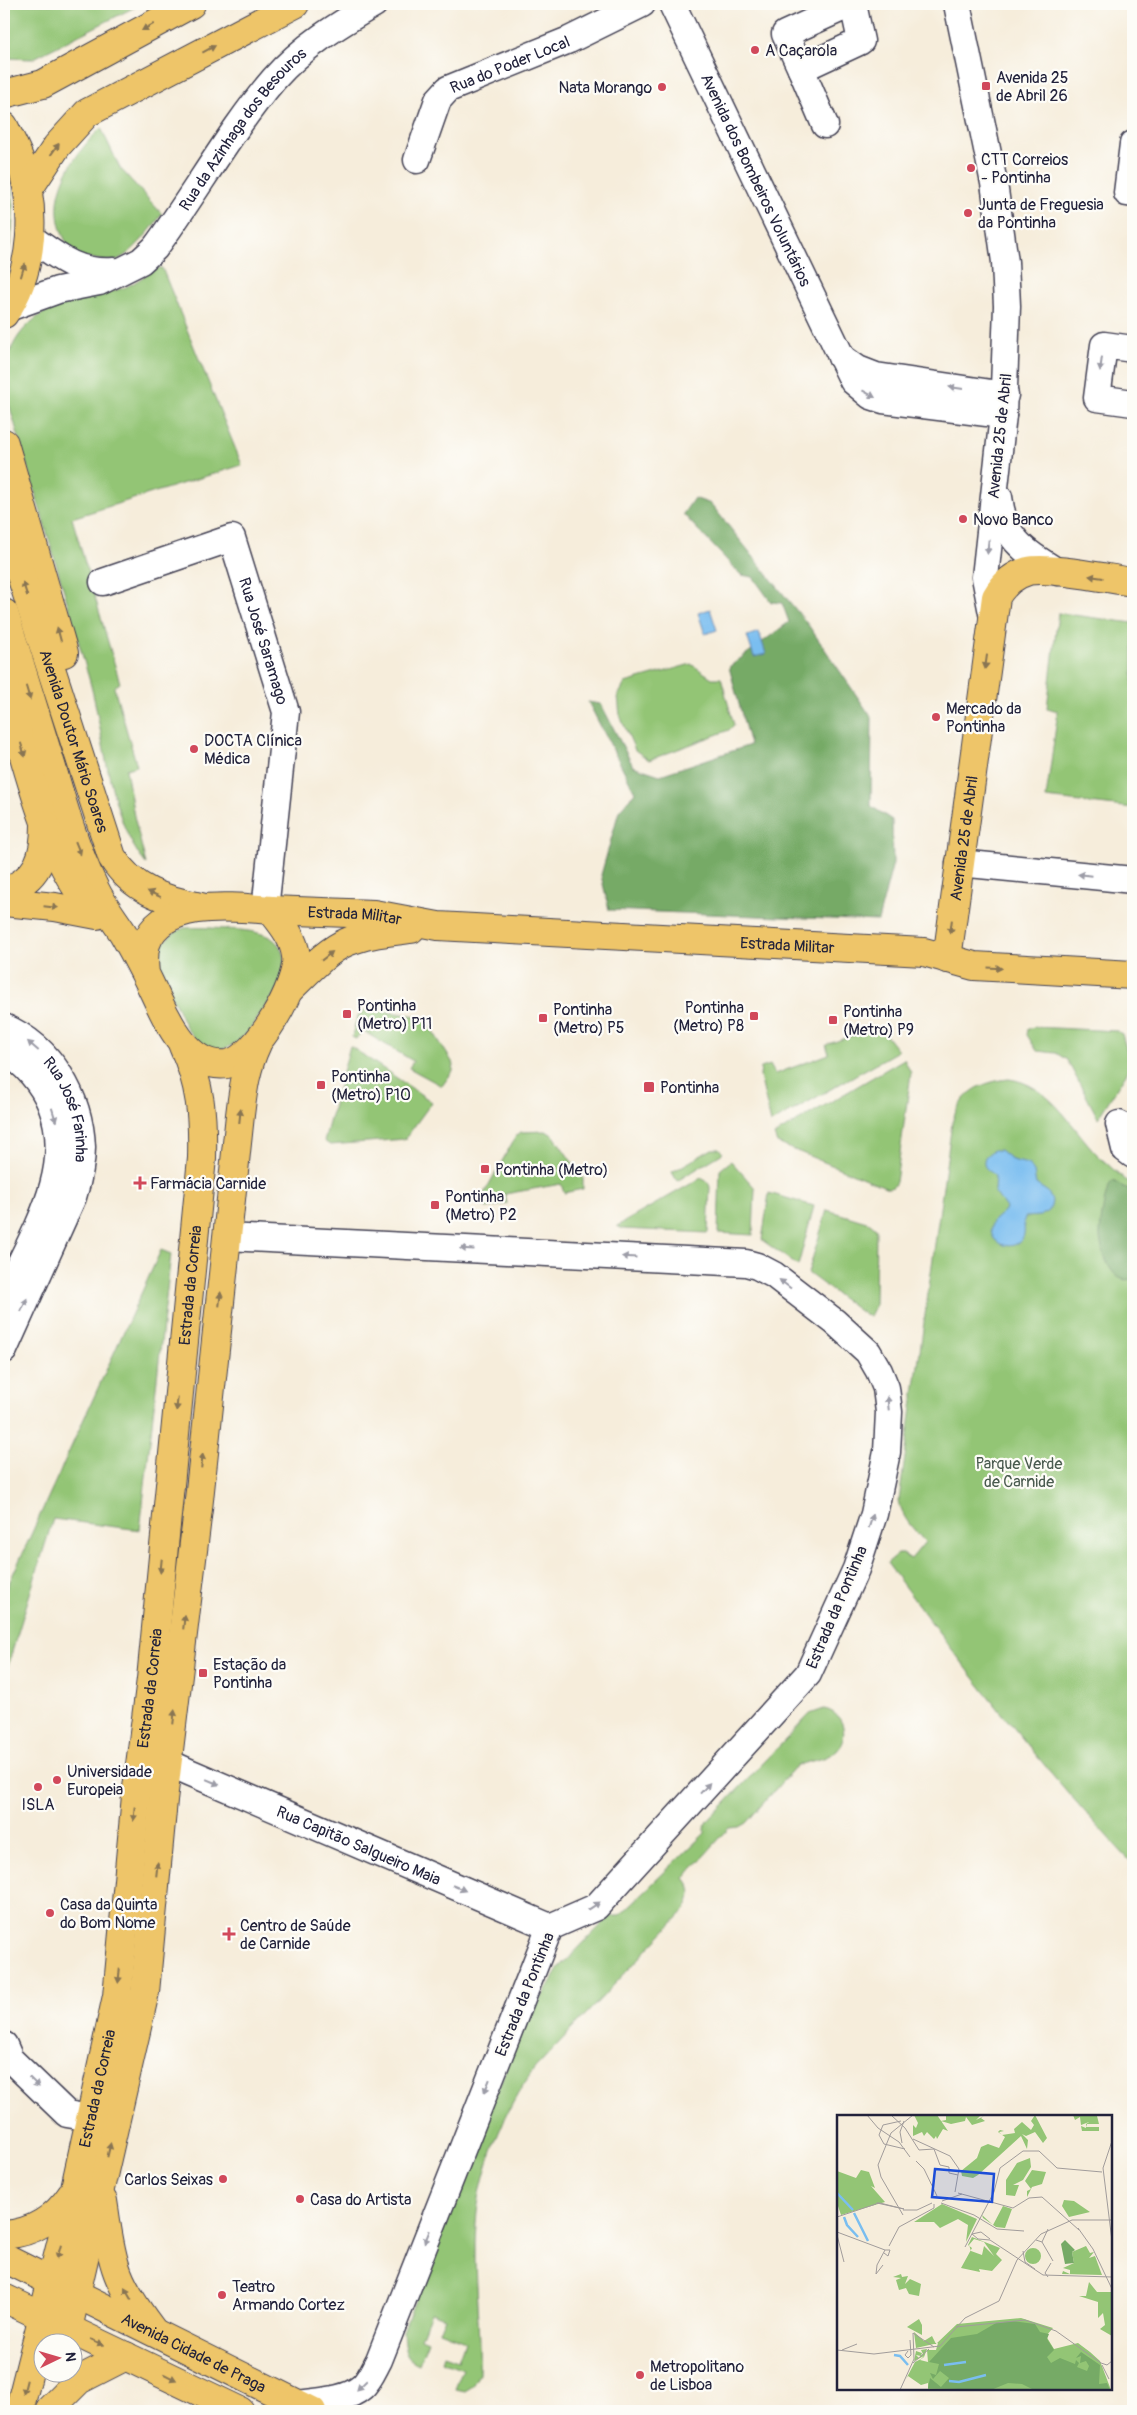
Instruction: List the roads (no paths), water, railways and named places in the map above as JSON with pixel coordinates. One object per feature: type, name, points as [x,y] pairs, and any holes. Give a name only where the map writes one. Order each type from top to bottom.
[{"type":"main road","points":[[4,94],[42,84],[191,4]]},
{"type":"main road","points":[[28,190],[57,146],[87,113],[295,4]]},
{"type":"main road","points":[[4,126],[19,157],[28,190],[30,237],[26,262],[19,286],[6,311]]},
{"type":"main road","points":[[4,443],[75,693],[99,818]]},
{"type":"main road","name":"Avenida Doutor Mário Soares","points":[[4,523],[112,857],[121,871],[142,888],[160,897],[201,907]]},
{"type":"main road","points":[[992,613],[996,597],[1015,577],[1037,570],[1133,582]]},
{"type":"main road","name":"Avenida Doutor Mário Soares","points":[[4,613],[71,832],[108,920]]},
{"type":"main road","name":"Avenida 25 de Abril","points":[[947,959],[992,613]]},
{"type":"main road","points":[[4,686],[46,823],[69,876],[108,920],[146,974],[183,1046],[198,1059],[211,1064],[228,1064],[243,1058],[257,1044],[291,988],[296,971],[293,943],[268,910],[201,907],[168,920],[150,936],[144,956],[146,974]]},
{"type":"main road","points":[[4,892],[27,879],[39,866],[43,854],[46,823]]},
{"type":"main road","points":[[4,902],[55,907],[108,920]]},
{"type":"main road","name":"Estrada Militar","points":[[268,910],[374,914],[438,926],[924,952],[974,966],[1133,975]]},
{"type":"main road","name":"Estrada Militar","points":[[291,988],[327,955],[346,942],[372,934],[438,926]]},
{"type":"main road","name":"Estrada da Correia","points":[[19,2411],[52,2281],[88,2188],[145,1992],[244,1083],[249,1060],[257,1044]]},
{"type":"main road","name":"Estrada da Correia","points":[[67,2332],[76,2294],[88,2188],[91,2118],[117,1996],[136,1796],[151,1679],[202,1158],[203,1125],[200,1096],[194,1070],[183,1046]]},
{"type":"main road","points":[[4,2235],[37,2227],[88,2188],[118,2276],[138,2311],[155,2335]]},
{"type":"main road","name":"Avenida Cidade de Praga","points":[[4,2258],[304,2408]]},
{"type":"main road","name":"Avenida Cidade de Praga","points":[[4,2298],[42,2316],[62,2332]]},
{"type":"main road","name":"Avenida Cidade de Praga","points":[[82,2341],[126,2356],[240,2411]]},
{"type":"main road","points":[[50,2410],[79,2380],[126,2356]]},
{"type":"main road","points":[[50,2410],[56,2382]]},
{"type":"street","name":"Rua da Azinhaga dos Besouros","points":[[6,311],[58,290],[99,282],[141,261],[155,248],[251,109],[274,79],[316,41],[374,4]]},
{"type":"street","name":"Rua do Poder Local","points":[[416,160],[438,100],[448,89],[569,40],[642,4]]},
{"type":"street","name":"Avenida dos Bombeiros Voluntários","points":[[672,4],[853,381],[871,396],[883,400],[1004,405]]},
{"type":"street","points":[[801,69],[862,41],[852,4],[785,34],[826,125]]},
{"type":"street","name":"Avenida 25 de Abril","points":[[957,4],[994,183],[1005,262],[1007,306],[1004,405],[986,577],[992,613]]},
{"type":"street","points":[[1133,144],[1127,193],[1133,194]]},
{"type":"street","points":[[30,237],[64,260],[83,270],[102,272],[124,271]]},
{"type":"street","points":[[1133,349],[1104,345],[1096,398],[1133,403]]},
{"type":"street","points":[[997,482],[1004,521],[1016,543],[1027,553],[1058,572]]},
{"type":"street","name":"Rua José Saramago","points":[[102,582],[232,538],[286,712],[268,910]]},
{"type":"street","points":[[959,863],[1133,880]]},
{"type":"street","name":"Rua José Farinha","points":[[4,1027],[26,1040],[49,1061],[63,1082],[76,1110],[82,1147],[81,1165],[73,1197],[56,1209],[4,1297]]},
{"type":"street","name":"Rua José Farinha","points":[[4,1051],[20,1062],[40,1084],[48,1097],[55,1119],[60,1147],[56,1209],[4,1350]]},
{"type":"street","points":[[1119,1124],[1125,1149],[1133,1155]]},
{"type":"street","name":"Estrada da Pontinha","points":[[227,1237],[746,1263],[757,1266],[774,1275],[835,1322],[868,1352],[886,1388],[889,1412],[887,1452],[874,1514],[856,1569],[808,1674],[596,1907],[550,1927],[379,2360],[367,2382],[354,2392],[304,2408]]},
{"type":"street","points":[[151,1679],[152,1730],[161,1754],[169,1762]]},
{"type":"street","name":"Rua Capitão Salgueiro Maia","points":[[169,1762],[550,1927]]},
{"type":"street","points":[[4,2045],[10,2059],[67,2114],[91,2118]]},
{"type":"water","points":[[710,609],[717,630],[705,634],[698,613]]},
{"type":"water","points":[[759,632],[766,654],[754,657],[747,636]]},
{"type":"water","points":[[993,1150],[1000,1150],[1012,1160],[1028,1164],[1034,1172],[1036,1184],[1048,1192],[1052,1201],[1049,1211],[1040,1216],[1025,1217],[1022,1239],[1018,1243],[1008,1246],[998,1243],[992,1235],[991,1229],[995,1219],[1006,1208],[994,1191],[995,1176],[984,1164],[985,1157]]},
{"type":"place","name":"A Caçarola","points":[[755,50]]},
{"type":"place","name":"Avenida 25 de Abril 26","points":[[986,86]]},
{"type":"place","name":"Nata Morango","points":[[662,87]]},
{"type":"place","name":"CTT Correios - Pontinha","points":[[971,168]]},
{"type":"place","name":"Junta de Freguesia da Pontinha","points":[[968,213]]},
{"type":"place","name":"Novo Banco","points":[[963,519]]},
{"type":"place","name":"Mercado da Pontinha","points":[[936,717]]},
{"type":"place","name":"DOCTA Clínica Médica","points":[[194,749]]},
{"type":"place","name":"Pontinha (Metro) P11","points":[[347,1014]]},
{"type":"place","name":"Pontinha (Metro) P8","points":[[754,1016]]},
{"type":"place","name":"Pontinha (Metro) P5","points":[[543,1018]]},
{"type":"place","name":"Pontinha (Metro) P9","points":[[833,1020]]},
{"type":"place","name":"Pontinha (Metro) P10","points":[[321,1085]]},
{"type":"place","name":"Pontinha","points":[[649,1087]]},
{"type":"place","name":"Pontinha (Metro)","points":[[485,1169]]},
{"type":"place","name":"Farmácia Carnide","points":[[140,1183]]},
{"type":"place","name":"Pontinha (Metro) P2","points":[[435,1205]]},
{"type":"place","name":"Estação da Pontinha","points":[[203,1673]]},
{"type":"place","name":"Universidade Europeia","points":[[57,1780]]},
{"type":"place","name":"ISLA","points":[[38,1787]]},
{"type":"place","name":"Casa da Quinta do Bom Nome","points":[[50,1913]]},
{"type":"place","name":"Centro de Saúde de Carnide","points":[[229,1934]]},
{"type":"place","name":"Carlos Seixas","points":[[223,2179]]},
{"type":"place","name":"Casa do Artista","points":[[300,2199]]},
{"type":"place","name":"Teatro Armando Cortez","points":[[222,2295]]},
{"type":"place","name":"Metropolitano de Lisboa","points":[[640,2375]]},
{"type":"park label","name":"Parque Verde de Carnide","points":[[1019,1472]]}]
